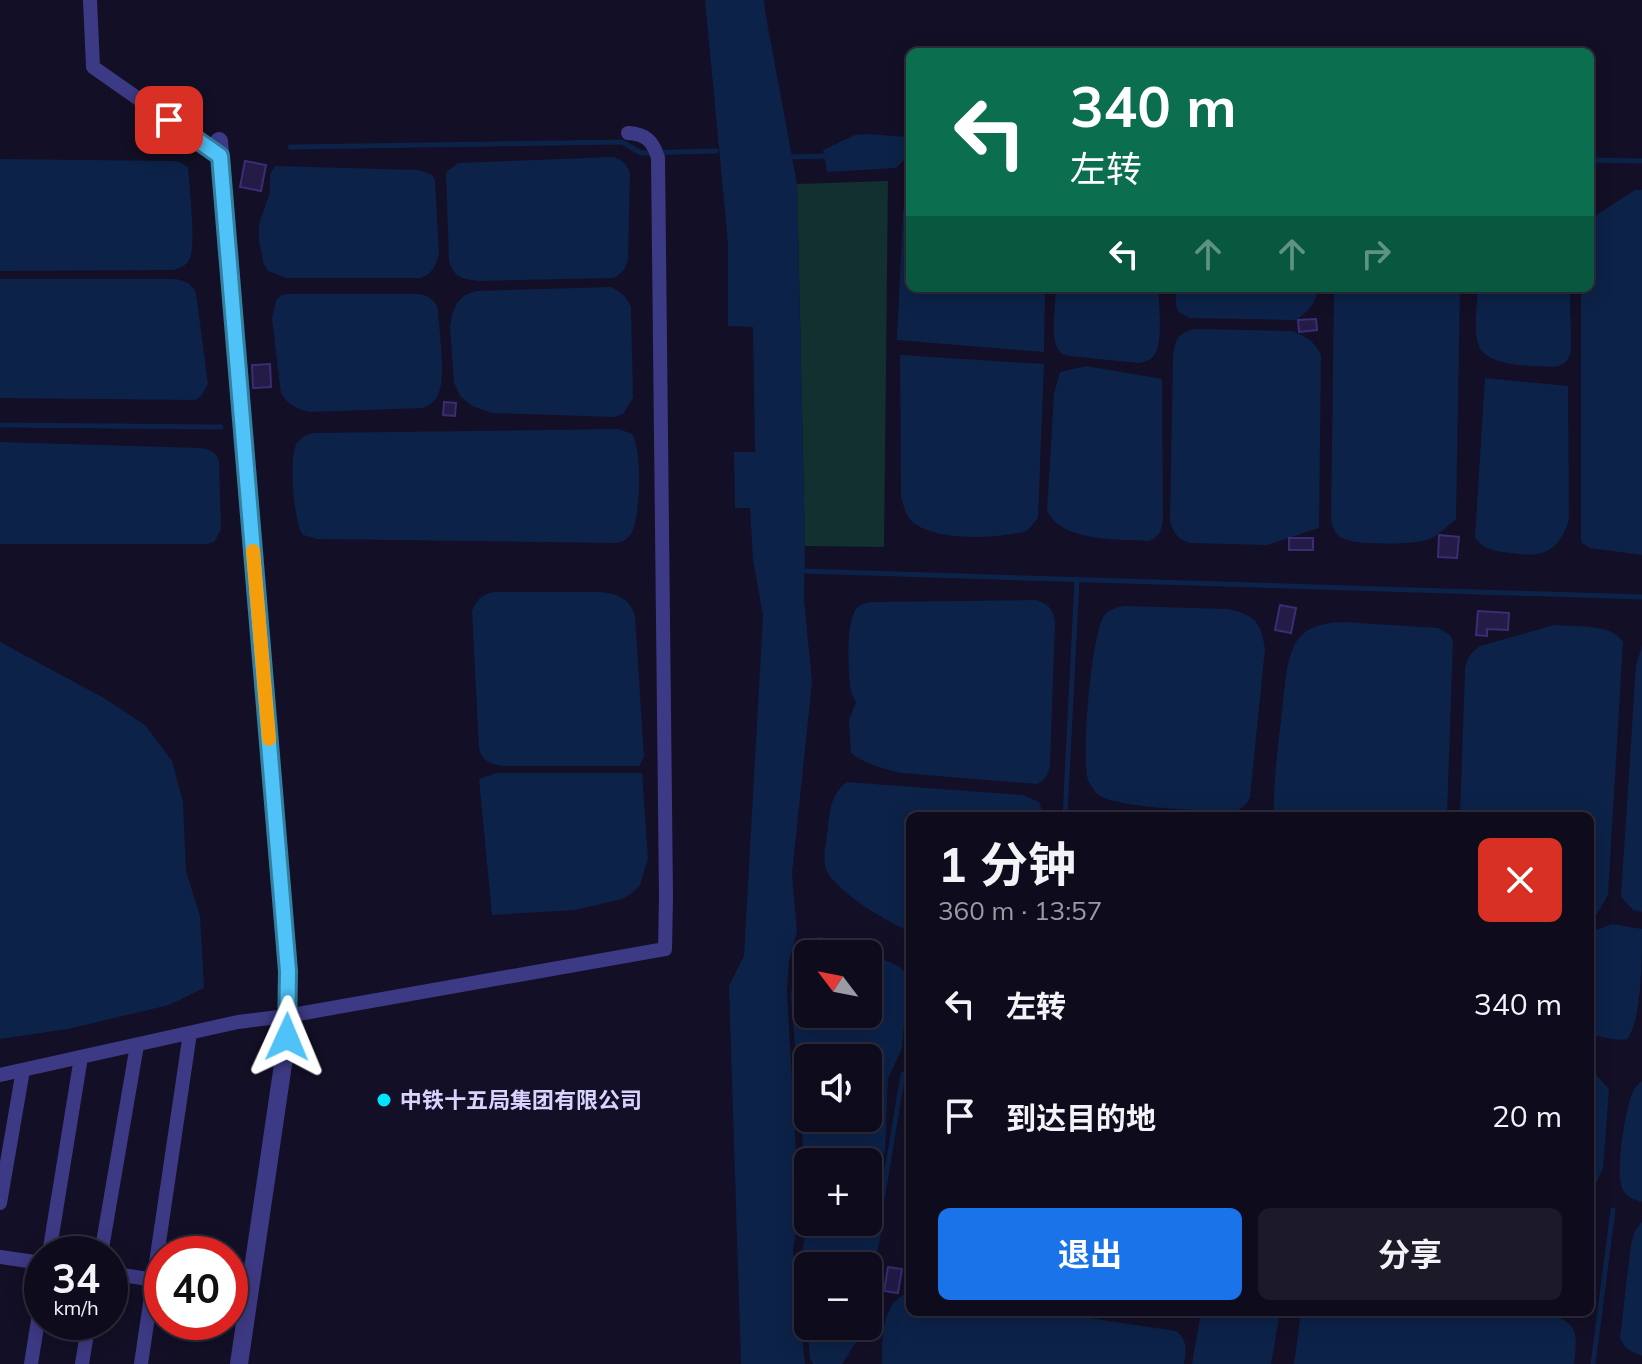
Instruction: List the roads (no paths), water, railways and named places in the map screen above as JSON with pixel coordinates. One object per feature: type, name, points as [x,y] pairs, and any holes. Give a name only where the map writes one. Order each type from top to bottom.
[{"type":"street","points":[[90,0],[93,67],[220,148],[286,955],[287,1016],[287,1037],[239,1364]]},
{"type":"street","points":[[0,1075],[238,1022],[665,949],[658,158],[649,139],[628,133]]},
{"type":"street","points":[[164,1236],[190,1033]]},
{"type":"street","points":[[104,1236],[137,1045]]},
{"type":"street","points":[[52,1236],[81,1057]]},
{"type":"street","points":[[0,1203],[23,1070]]},
{"type":"street","points":[[0,1257],[24,1260]]},
{"type":"street","points":[[31,1364],[35,1340]]},
{"type":"street","points":[[82,1364],[86,1340]]},
{"type":"street","points":[[141,1364],[146,1340]]},
{"type":"water","points":[[705,0],[764,0],[797,184],[804,599],[812,682],[792,874],[797,932],[789,961],[787,990],[796,1148],[794,1340],[802,1340],[805,1364],[741,1364],[729,986],[744,956],[763,616],[753,559],[750,508],[735,508],[734,452],[755,452],[753,327],[728,326],[728,243]]},
{"type":"water","points":[[855,135],[906,137],[906,158],[896,168],[827,172],[823,150]]},
{"type":"water","points":[[613,157],[624,163],[630,173],[628,260],[619,275],[613,278],[480,281],[464,279],[454,271],[449,261],[446,172],[458,163]]},
{"type":"water","points":[[0,159],[178,161],[188,167],[192,230],[189,260],[173,270],[0,271]]},
{"type":"water","points":[[275,166],[419,170],[432,175],[435,180],[437,262],[421,278],[286,278],[268,271],[259,241],[259,224],[270,192],[270,174]]},
{"type":"water","points":[[1635,190],[1642,190],[1642,555],[1590,548],[1581,539],[1581,292],[1594,292],[1594,216]]},
{"type":"water","points":[[906,202],[906,292],[1045,292],[1044,352],[897,340]]},
{"type":"water","points":[[0,279],[174,279],[187,283],[196,293],[208,384],[195,400],[0,398]]},
{"type":"water","points":[[610,287],[623,295],[631,307],[633,398],[623,414],[614,417],[492,413],[472,406],[460,396],[454,383],[450,327],[457,303],[465,295],[476,291]]},
{"type":"water","points":[[1056,292],[1158,292],[1160,332],[1155,354],[1147,361],[1138,363],[1061,353],[1054,337]]},
{"type":"water","points":[[1176,292],[1317,292],[1311,307],[1296,320],[1190,318],[1178,312]]},
{"type":"water","points":[[1334,292],[1460,292],[1456,519],[1430,539],[1398,543],[1347,540],[1336,533],[1331,520]]},
{"type":"water","points":[[1478,292],[1570,292],[1569,357],[1566,362],[1554,367],[1497,361],[1480,349],[1476,314]]},
{"type":"water","points":[[290,294],[419,294],[431,298],[438,309],[441,350],[441,381],[436,399],[423,408],[310,412],[290,404],[281,394],[272,319],[276,300]]},
{"type":"water","points":[[1195,329],[1292,331],[1310,340],[1318,350],[1321,355],[1319,528],[1268,545],[1189,543],[1175,532],[1170,521],[1173,356],[1178,338]]},
{"type":"water","points":[[900,355],[1044,364],[1038,518],[1027,531],[986,537],[954,536],[926,530],[909,519],[901,497]]},
{"type":"water","points":[[1086,366],[1162,379],[1163,520],[1159,533],[1152,540],[1107,539],[1078,534],[1054,521],[1047,511],[1054,394],[1060,372]]},
{"type":"water","points":[[1485,378],[1568,386],[1569,520],[1560,540],[1548,551],[1532,555],[1495,551],[1475,538]]},
{"type":"water","points":[[619,429],[632,434],[635,442],[639,483],[634,526],[629,536],[620,542],[317,539],[303,535],[300,530],[294,499],[294,450],[302,438],[313,433]]},
{"type":"water","points":[[0,442],[201,448],[210,451],[219,461],[221,530],[214,542],[206,544],[0,544]]},
{"type":"water","points":[[494,592],[600,592],[617,596],[630,605],[635,616],[644,757],[639,766],[503,766],[485,760],[479,749],[472,611],[480,598]]},
{"type":"water","points":[[1036,600],[1050,608],[1055,623],[1050,764],[1043,780],[1037,784],[901,773],[868,763],[851,753],[849,720],[856,702],[850,687],[849,644],[853,614],[859,606],[872,602]]},
{"type":"water","points":[[1125,606],[1228,609],[1251,617],[1259,626],[1265,649],[1250,797],[1241,809],[1226,812],[1122,803],[1099,795],[1090,784],[1086,748],[1095,647],[1104,616],[1113,609]]},
{"type":"water","points":[[1344,622],[1438,628],[1453,640],[1447,812],[1274,812],[1277,750],[1289,659],[1299,638],[1323,624]]},
{"type":"water","points":[[1554,625],[1602,629],[1618,636],[1623,642],[1608,895],[1597,914],[1594,913],[1594,812],[1460,812],[1465,670],[1471,654],[1480,646]]},
{"type":"water","points":[[0,642],[104,698],[145,725],[172,761],[183,802],[186,871],[200,916],[204,988],[169,1005],[68,1029],[0,1039]]},
{"type":"water","points":[[1642,646],[1642,912],[1633,910],[1621,897],[1636,665]]},
{"type":"water","points":[[496,773],[642,773],[648,858],[640,885],[622,899],[575,910],[492,915],[479,779]]},
{"type":"water","points":[[847,782],[1023,795],[1039,802],[1043,812],[906,812],[906,929],[876,914],[851,896],[826,869],[831,808],[838,791]]},
{"type":"water","points":[[1612,924],[1642,929],[1636,1018],[1627,1039],[1594,1036],[1596,930]]},
{"type":"water","points":[[819,937],[843,940],[815,940]]},
{"type":"water","points":[[882,958],[900,967],[906,974],[902,1049],[888,1078],[885,1151],[882,1157],[882,1148],[803,1148],[802,1132],[882,1132],[882,1044],[795,1044],[791,997],[794,967],[794,1028],[882,1028]]},
{"type":"water","points":[[1594,1072],[1609,1089],[1603,1168],[1594,1184]]},
{"type":"water","points":[[1642,1081],[1642,1202],[1625,1193],[1620,1174],[1621,1146],[1629,1105],[1634,1090]]},
{"type":"water","points":[[1642,1222],[1642,1356],[1629,1350],[1620,1338],[1631,1244]]},
{"type":"water","points":[[805,1236],[881,1236],[877,1252],[803,1252]]},
{"type":"water","points":[[906,1294],[906,1316],[1077,1316],[1176,1331],[1186,1350],[1184,1364],[882,1364],[885,1322],[893,1303]]},
{"type":"water","points":[[1200,1316],[1279,1316],[1271,1364],[1192,1364]]},
{"type":"water","points":[[1300,1316],[1555,1316],[1573,1329],[1576,1343],[1574,1364],[1294,1364]]},
{"type":"water","points":[[809,1340],[857,1340],[842,1364],[813,1364]]},
{"type":"waterway","points":[[290,147],[622,142],[641,153],[716,151]]},
{"type":"waterway","points":[[786,157],[828,156]]},
{"type":"waterway","points":[[1594,160],[1642,161]]},
{"type":"waterway","points":[[0,425],[221,427]]},
{"type":"waterway","points":[[801,571],[1642,597]]},
{"type":"waterway","points":[[1065,812],[1077,580]]},
{"type":"waterway","points":[[882,1200],[903,1074]]},
{"type":"waterway","points":[[1593,1364],[1613,1210]]},
{"type":"place","name":"中铁十五局集团有限公司","points":[[384,1100]]}]
